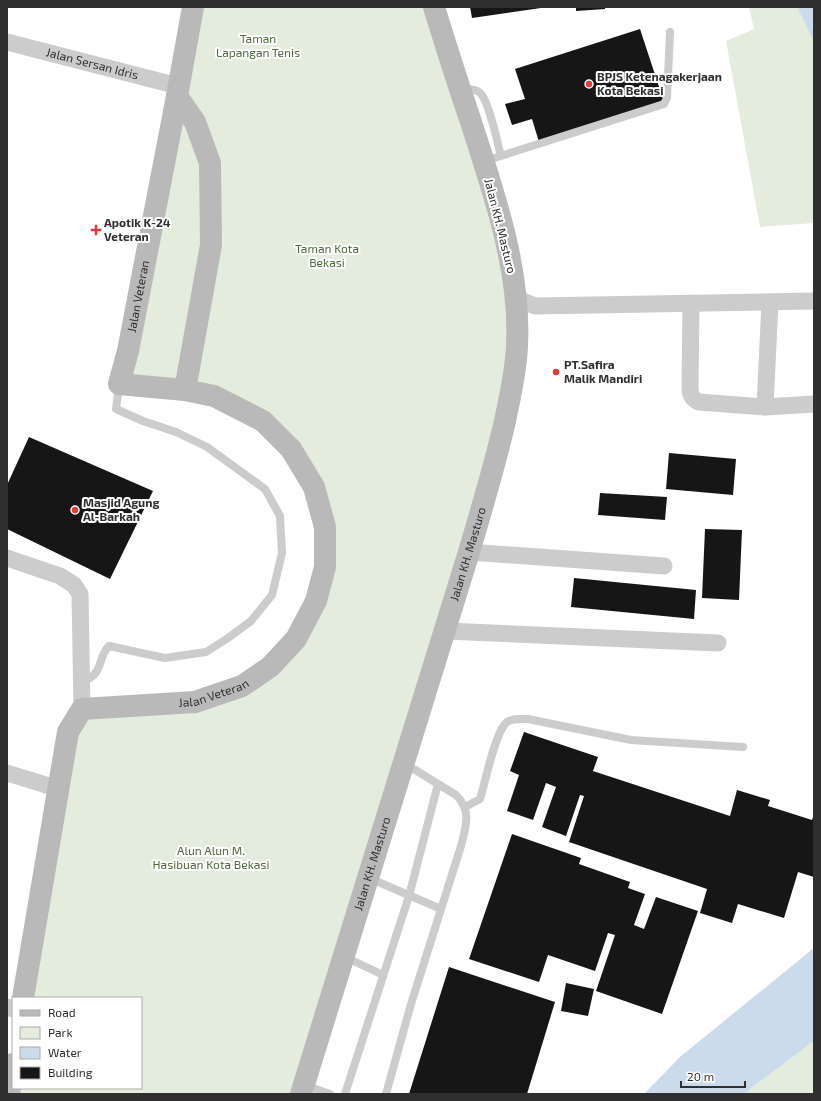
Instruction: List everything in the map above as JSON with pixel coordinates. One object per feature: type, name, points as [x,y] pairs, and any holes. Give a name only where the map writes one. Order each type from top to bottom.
[{"type":"street","name":"Jalan Veteran","points":[[82,709],[195,702],[242,686],[270,667],[296,640],[316,601],[325,567],[325,527],[314,487],[291,449],[263,421],[214,396],[185,390],[119,384],[128,351],[193,7]]},
{"type":"street","name":"Jalan KH. Masturo","points":[[303,1090],[493,472],[511,393],[517,347],[518,325],[516,298],[509,256],[496,205],[492,159],[460,89],[434,7]]},
{"type":"street","name":"Jalan Sersan Idris","points":[[7,42],[178,91]]},
{"type":"street","points":[[178,91],[195,122],[210,163],[211,245],[185,390]]},
{"type":"street","points":[[516,298],[535,306],[814,301]]},
{"type":"street","points":[[765,407],[770,302]]},
{"type":"street","points":[[691,304],[690,393],[694,400],[699,402],[765,407],[814,404]]},
{"type":"street","points":[[469,552],[664,566]]},
{"type":"street","points":[[7,558],[60,576],[74,585],[80,594],[82,709],[68,732],[23,997]]},
{"type":"street","points":[[445,630],[718,643]]},
{"type":"street","points":[[7,773],[59,789]]},
{"type":"street","points":[[9,1094],[12,1072]]},
{"type":"lane","points":[[492,159],[664,104],[668,98],[670,32]]},
{"type":"lane","points":[[81,683],[91,678],[99,670],[106,649],[109,646],[165,658],[206,652],[228,638],[251,621],[272,594],[282,553],[280,516],[265,489],[207,447],[176,432],[143,421],[116,409],[119,384]]},
{"type":"lane","points":[[465,807],[480,799],[498,735],[506,723],[516,718],[528,719],[631,740],[744,747]]},
{"type":"lane","points":[[386,1094],[411,1004],[465,831],[467,815],[462,801],[456,795],[404,763]]},
{"type":"lane","points":[[345,1094],[409,896],[438,784]]},
{"type":"lane","points":[[368,878],[441,909]]},
{"type":"lane","points":[[344,957],[383,975]]},
{"type":"lane","points":[[303,1090],[330,1094]]},
{"type":"green space","points":[[193,7],[434,7],[498,211],[513,380],[301,1094],[9,1094],[12,1089],[142,1089],[142,997],[23,997],[82,709],[196,702],[296,639],[325,527],[291,449],[214,396],[119,384]]},
{"type":"green space","points":[[749,7],[797,7],[814,42],[814,223],[760,227],[726,41],[754,29]]},
{"type":"green space","points":[[814,1041],[814,1094],[746,1094],[750,1089]]},
{"type":"water","points":[[797,7],[814,7],[814,42]]},
{"type":"water","points":[[814,948],[814,1041],[750,1089],[746,1094],[644,1094],[681,1056]]},
{"type":"building","points":[[470,7],[541,7],[541,8],[472,18]]},
{"type":"building","points":[[576,7],[605,7],[605,9],[576,11]]},
{"type":"building","name":"BPJS Ketenagakerjaan Kota Bekasi","points":[[640,29],[664,102],[539,142],[532,119],[512,125],[505,104],[525,99],[515,69]]},
{"type":"building","name":"Masjid Agung Al-Barkah","points":[[29,437],[153,491],[110,579],[7,529],[7,485]]},
{"type":"building","points":[[669,453],[736,459],[733,495],[666,489]]},
{"type":"building","points":[[600,493],[667,497],[665,520],[598,515]]},
{"type":"building","points":[[705,529],[742,530],[739,600],[702,598]]},
{"type":"building","points":[[574,578],[696,590],[694,619],[571,607]]},
{"type":"building","points":[[524,732],[598,757],[593,771],[730,816],[737,790],[770,800],[768,806],[812,820],[814,814],[814,877],[798,872],[784,918],[738,904],[732,923],[700,913],[707,889],[569,842],[584,796],[580,795],[566,836],[542,827],[556,787],[546,783],[533,820],[507,811],[519,775],[510,771]]},
{"type":"building","points":[[512,834],[581,858],[579,864],[630,882],[628,888],[645,894],[634,925],[644,929],[656,897],[698,911],[662,1014],[596,991],[615,935],[608,933],[595,971],[548,955],[539,982],[469,959]]},
{"type":"building","points":[[449,967],[555,1002],[527,1094],[409,1094]]},
{"type":"building","points":[[566,983],[594,989],[588,1016],[561,1011]]},
{"type":"place","name":"BPJS Ketenagakerjaan Kota Bekasi","points":[[589,84]]},
{"type":"place","name":"Apotik K-24 Veteran","points":[[96,230]]},
{"type":"place","name":"PT.Safira Malik Mandiri","points":[[556,372]]},
{"type":"place","name":"Masjid Agung Al-Barkah","points":[[75,510]]},
{"type":"park label","name":"Taman Lapangan Tenis","points":[[258,46]]},
{"type":"park label","name":"Taman Kota Bekasi","points":[[327,256]]},
{"type":"park label","name":"Alun Alun M. Hasibuan Kota Bekasi","points":[[211,858]]}]
